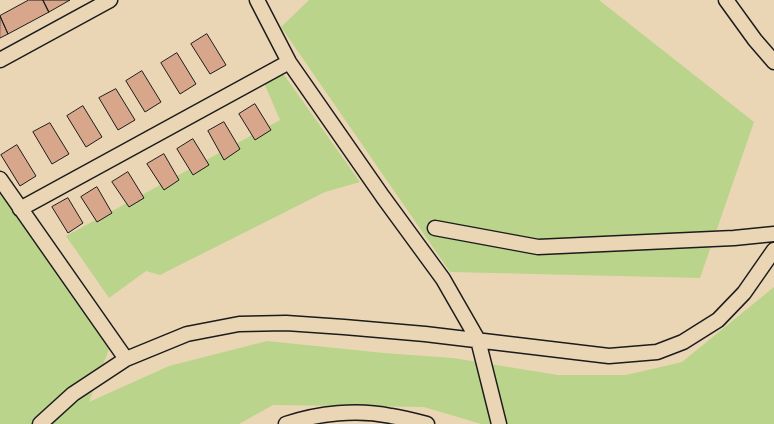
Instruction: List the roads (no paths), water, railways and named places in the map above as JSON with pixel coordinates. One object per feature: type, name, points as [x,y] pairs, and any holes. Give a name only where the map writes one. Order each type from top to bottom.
[{"type":"street","points":[[0,60],[110,0]]},
{"type":"street","points":[[257,0],[289,62],[383,197],[443,279],[478,340],[499,424]]},
{"type":"street","points":[[726,0],[755,40],[774,62]]},
{"type":"street","points":[[20,209],[289,62]]},
{"type":"street","points":[[0,179],[126,359]]},
{"type":"street","points":[[435,228],[538,247],[734,238],[774,234]]},
{"type":"street","points":[[40,424],[73,394],[126,359],[187,334],[239,324],[286,323],[425,334],[609,356],[657,352],[683,342],[718,320],[744,293],[774,250]]},
{"type":"street","points":[[286,424],[302,418],[361,412],[390,416],[427,424]]}]
